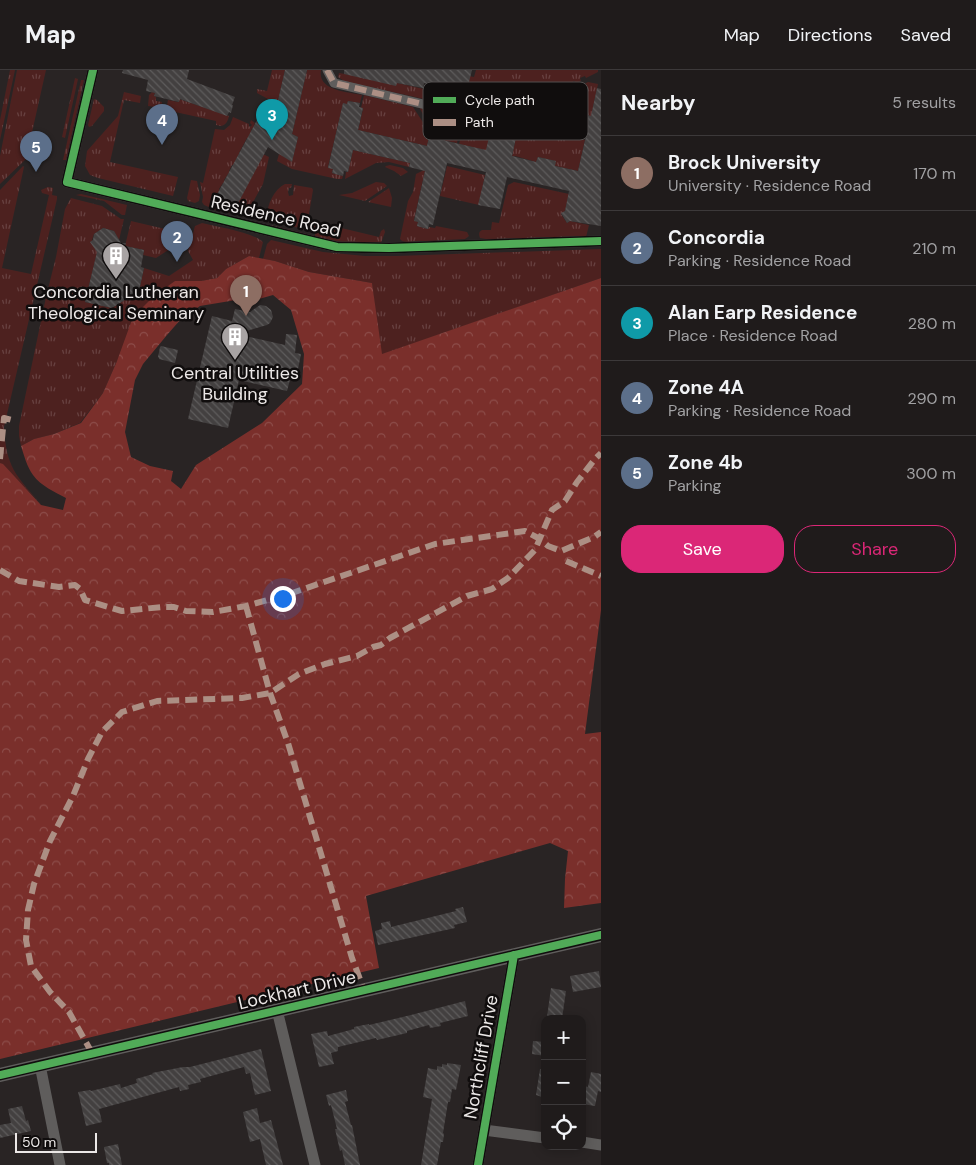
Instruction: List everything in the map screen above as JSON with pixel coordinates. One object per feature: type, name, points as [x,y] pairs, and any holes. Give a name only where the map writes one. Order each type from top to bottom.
[{"type":"street","name":"Residence Road","points":[[93,70],[67,182],[337,247],[389,248],[601,240]]},
{"type":"street","points":[[327,70],[334,83],[423,104]]},
{"type":"street","name":"Lockhart Drive","points":[[0,1075],[601,935]]},
{"type":"street","name":"Northcliff Drive","points":[[478,1165],[514,955]]},
{"type":"street","points":[[277,1010],[316,1165]]},
{"type":"street","points":[[40,1065],[60,1165]]},
{"type":"street","points":[[484,1130],[541,1137]]},
{"type":"street","points":[[586,1143],[601,1145]]},
{"type":"green space","points":[[10,70],[15,70],[0,140],[0,120]]},
{"type":"green space","points":[[17,70],[46,70],[26,159],[0,184],[0,156]]},
{"type":"green space","points":[[272,70],[285,70],[276,109],[264,107],[268,99],[257,93],[257,89],[267,91]]},
{"type":"green space","points":[[307,70],[321,70],[321,77],[329,86],[362,95],[360,103],[348,101],[347,104],[343,104],[328,167],[333,169],[332,173],[343,176],[342,179],[292,169],[277,161],[279,154],[292,161],[298,137],[292,134]]},
{"type":"green space","points":[[476,70],[598,70],[598,72],[586,78],[585,76],[580,78],[581,81],[578,82],[469,82],[469,76],[474,77]]},
{"type":"green space","points":[[339,73],[423,89],[423,99],[344,81],[338,77]]},
{"type":"green space","points":[[75,78],[78,79],[65,138],[62,137]]},
{"type":"green space","points":[[81,80],[84,80],[66,160],[63,160]]},
{"type":"green space","points":[[588,82],[598,84],[591,117],[589,115]]},
{"type":"green space","points":[[124,92],[141,96],[140,103],[124,100],[110,162],[178,177],[173,196],[98,178],[90,175],[85,166],[87,151],[118,116]]},
{"type":"green space","points":[[152,92],[155,93],[156,101],[162,102],[161,108],[148,106],[149,95]]},
{"type":"green space","points":[[364,95],[413,107],[423,122],[423,140],[428,140],[427,146],[358,130],[363,109],[361,108]]},
{"type":"green space","points":[[94,99],[104,107],[104,111],[92,126],[89,127],[88,125]]},
{"type":"green space","points":[[179,99],[229,116],[224,125],[221,126],[216,125],[216,121],[166,110],[168,100],[178,102]]},
{"type":"green space","points":[[233,117],[249,124],[250,127],[252,125],[250,123],[251,120],[255,123],[255,126],[252,128],[249,138],[247,138],[234,165],[232,165],[229,174],[219,189],[214,200],[219,203],[216,210],[204,205],[202,202],[200,182],[203,183],[215,129],[224,130],[230,125]]},
{"type":"green space","points":[[442,140],[458,140],[457,143]]},
{"type":"green space","points":[[460,140],[493,140],[493,152],[459,144]]},
{"type":"green space","points":[[515,140],[585,140],[578,171],[555,166],[555,161],[538,157],[536,162],[515,156],[512,157]]},
{"type":"green space","points":[[353,150],[410,163],[409,167],[389,162],[376,163],[345,179]]},
{"type":"green space","points":[[263,154],[269,157],[263,184],[247,213],[241,216],[219,210],[223,205],[226,206]]},
{"type":"green space","points":[[390,165],[403,168],[408,172],[401,176],[385,167]]},
{"type":"green space","points":[[23,166],[2,268],[31,274],[49,195],[42,193],[41,190],[48,187],[53,188],[52,195],[57,196],[57,199],[4,427],[10,462],[19,478],[42,505],[0,463],[0,190]]},
{"type":"green space","points":[[447,166],[485,175],[479,205],[440,196]]},
{"type":"green space","points":[[424,170],[414,220],[418,222],[417,226],[428,229],[429,227],[435,228],[436,226],[467,232],[469,236],[465,239],[407,242],[400,239],[416,174]]},
{"type":"green space","points":[[191,180],[197,181],[200,195],[199,201],[195,203],[188,201],[187,198]]},
{"type":"green space","points":[[376,182],[384,183],[387,186],[365,201],[339,195],[352,193]]},
{"type":"green space","points":[[514,182],[569,194],[565,211],[561,214],[567,223],[570,221],[589,225],[586,237],[480,238],[479,234],[482,230],[491,230],[492,222],[499,223],[508,185]]},
{"type":"green space","points":[[285,184],[292,184],[288,192],[289,196],[293,195],[294,185],[312,188],[308,220],[379,237],[384,229],[385,232],[381,243],[343,242],[314,238],[273,227],[271,225],[315,236],[315,232],[267,220],[271,199],[277,190]]},
{"type":"green space","points":[[389,188],[392,198],[391,207],[368,202]]},
{"type":"green space","points":[[81,194],[127,205],[125,215],[122,215],[104,201],[76,195]]},
{"type":"green space","points":[[71,198],[102,206],[121,219],[124,219],[119,240],[114,231],[103,228],[94,234],[92,240],[98,254],[85,302],[112,308],[139,291],[144,268],[169,276],[193,260],[188,251],[195,226],[202,223],[251,235],[263,242],[259,258],[249,256],[226,269],[217,278],[201,281],[175,281],[117,361],[103,393],[80,423],[54,434],[34,439],[21,446],[19,426],[46,297],[49,294],[47,293],[65,209]]},
{"type":"green space","points":[[131,221],[165,229],[164,234],[173,247],[156,258],[143,255],[144,250],[125,246]]},
{"type":"green space","points":[[167,230],[181,232],[178,244],[176,245],[167,233]]},
{"type":"green space","points":[[271,240],[323,252],[365,256],[601,249],[601,278],[381,355],[372,283],[309,272],[263,259],[267,244]]},
{"type":"green space","points":[[249,256],[275,261],[309,272],[372,283],[382,354],[601,278],[601,610],[585,734],[601,732],[601,903],[564,908],[568,851],[550,843],[366,896],[379,968],[0,1059],[0,463],[41,505],[63,510],[66,498],[36,479],[29,468],[21,446],[34,439],[54,434],[81,423],[103,393],[133,317],[154,296],[175,281],[201,281],[217,278],[226,269]],"holes":[[[273,295],[291,310],[304,354],[302,384],[262,423],[196,465],[181,489],[171,481],[173,471],[150,466],[131,457],[125,432],[135,380],[143,364],[181,319],[200,306],[242,299],[259,299]]]},
{"type":"building","points":[[123,70],[189,70],[187,79],[235,97],[231,113],[229,112],[227,116],[180,99],[179,102],[154,96],[155,93],[146,91],[148,80],[122,73]]},
{"type":"building","points":[[285,70],[307,70],[292,134],[298,137],[292,162],[268,147],[235,209],[227,205],[226,207],[214,200],[264,107],[276,109]]},
{"type":"building","points":[[344,70],[472,70],[469,82],[423,82],[423,88],[397,83],[396,86],[344,74]]},
{"type":"building","points":[[597,88],[601,89],[601,226],[570,221],[567,223],[561,213],[565,211],[569,191],[507,177],[500,209],[478,205],[486,172],[447,163],[433,225],[429,224],[428,229],[417,226],[418,222],[414,221],[425,171],[409,167],[410,163],[353,150],[348,172],[344,171],[343,176],[332,173],[333,169],[328,168],[343,103],[347,104],[348,101],[360,103],[359,107],[363,108],[358,130],[427,146],[428,140],[442,140],[486,150],[488,140],[516,140],[512,156],[536,162],[538,157],[556,161],[555,166],[578,171],[585,140],[588,140],[588,115],[591,116]]},
{"type":"building","name":"Concordia Lutheran Theological Seminary","points":[[103,228],[114,231],[121,243],[126,243],[125,246],[144,250],[141,267],[144,268],[139,291],[112,308],[85,302],[97,252],[90,242],[93,240],[94,234]]},
{"type":"building","name":"Central Utilities Building","points":[[260,305],[266,306],[271,310],[273,317],[270,323],[236,334],[285,345],[286,334],[297,335],[295,353],[301,354],[298,369],[293,368],[287,391],[239,380],[228,428],[188,419],[212,316],[232,321],[235,309],[250,312]]},
{"type":"building","points":[[161,346],[178,350],[175,363],[159,359]]},
{"type":"building","points":[[463,907],[467,922],[454,925],[455,928],[378,945],[375,931],[382,929],[381,923],[390,921],[391,927],[456,911],[455,909]]},
{"type":"building","points":[[599,971],[601,987],[573,992],[570,976]]},
{"type":"building","points":[[551,988],[566,991],[563,1015],[547,1015]]},
{"type":"building","points":[[465,1001],[468,1016],[440,1023],[441,1026],[430,1028],[429,1025],[407,1031],[407,1033],[338,1047],[338,1051],[331,1053],[334,1064],[319,1067],[311,1034],[327,1031],[328,1036],[354,1029],[354,1027]]},
{"type":"building","points":[[533,1041],[541,1042],[541,1055],[532,1054]]},
{"type":"building","points":[[261,1049],[271,1091],[255,1095],[250,1073],[246,1074],[244,1067],[200,1079],[201,1082],[188,1085],[189,1089],[180,1091],[179,1087],[99,1109],[102,1122],[86,1126],[78,1092],[120,1084],[121,1088],[137,1083],[136,1079],[152,1073],[190,1067]]},
{"type":"building","points":[[447,1063],[461,1065],[456,1090],[452,1089],[450,1102],[448,1102],[443,1142],[441,1142],[437,1165],[421,1165],[432,1099],[423,1097],[428,1068],[437,1070],[437,1066],[442,1067],[442,1064],[447,1065]]},
{"type":"building","points":[[540,1069],[541,1097],[536,1095]]},
{"type":"building","points":[[591,1072],[601,1074],[601,1092],[598,1091],[595,1106],[586,1105],[586,1086],[588,1087]]},
{"type":"building","points":[[346,1090],[348,1101],[345,1102],[360,1165],[345,1165],[342,1150],[340,1151],[331,1105],[329,1106],[326,1095]]},
{"type":"building","points":[[22,1106],[31,1131],[0,1138],[0,1125],[11,1123],[8,1109]]},
{"type":"building","points":[[257,1108],[260,1123],[271,1120],[283,1165],[266,1165],[260,1139],[250,1142],[243,1112]]},
{"type":"building","points":[[118,1144],[122,1165],[109,1165],[104,1147]]},
{"type":"marked path","points":[[327,70],[334,83],[423,104]]},
{"type":"marked path","points":[[0,459],[4,418],[12,420]]},
{"type":"marked path","points":[[92,1053],[69,1012],[50,992],[31,966],[26,940],[28,910],[34,884],[50,841],[102,732],[122,712],[157,701],[242,698],[270,693],[299,674],[325,664],[357,656],[373,647],[381,645],[390,638],[467,596],[492,589],[508,578],[535,550],[552,510],[565,501],[577,482],[601,453]]},
{"type":"marked path","points":[[0,570],[19,581],[59,587],[75,585],[80,589],[85,600],[122,611],[174,607],[186,611],[213,612],[246,606],[292,593],[435,544],[525,531],[548,546],[561,551],[594,537],[601,532]]},
{"type":"marked path","points":[[566,561],[601,576]]},
{"type":"marked path","points":[[246,606],[270,693],[288,743],[352,958],[364,990]]},
{"type":"cycle path","points":[[93,70],[67,182],[337,247],[389,248],[601,241]]},
{"type":"cycle path","points":[[0,1075],[601,935]]},
{"type":"cycle path","points":[[478,1165],[514,955]]},
{"type":"place","name":"Alan Earp Residence","points":[[272,140]]},
{"type":"place","name":"Zone 4A","points":[[162,145]]},
{"type":"place","name":"Zone 4b","points":[[36,172]]},
{"type":"place","name":"Concordia","points":[[177,262]]},
{"type":"place","name":"Concordia Lutheran Theological Seminary","points":[[116,280]]},
{"type":"place","name":"Brock University","points":[[246,316]]},
{"type":"place","name":"Central Utilities Building","points":[[235,361]]}]
